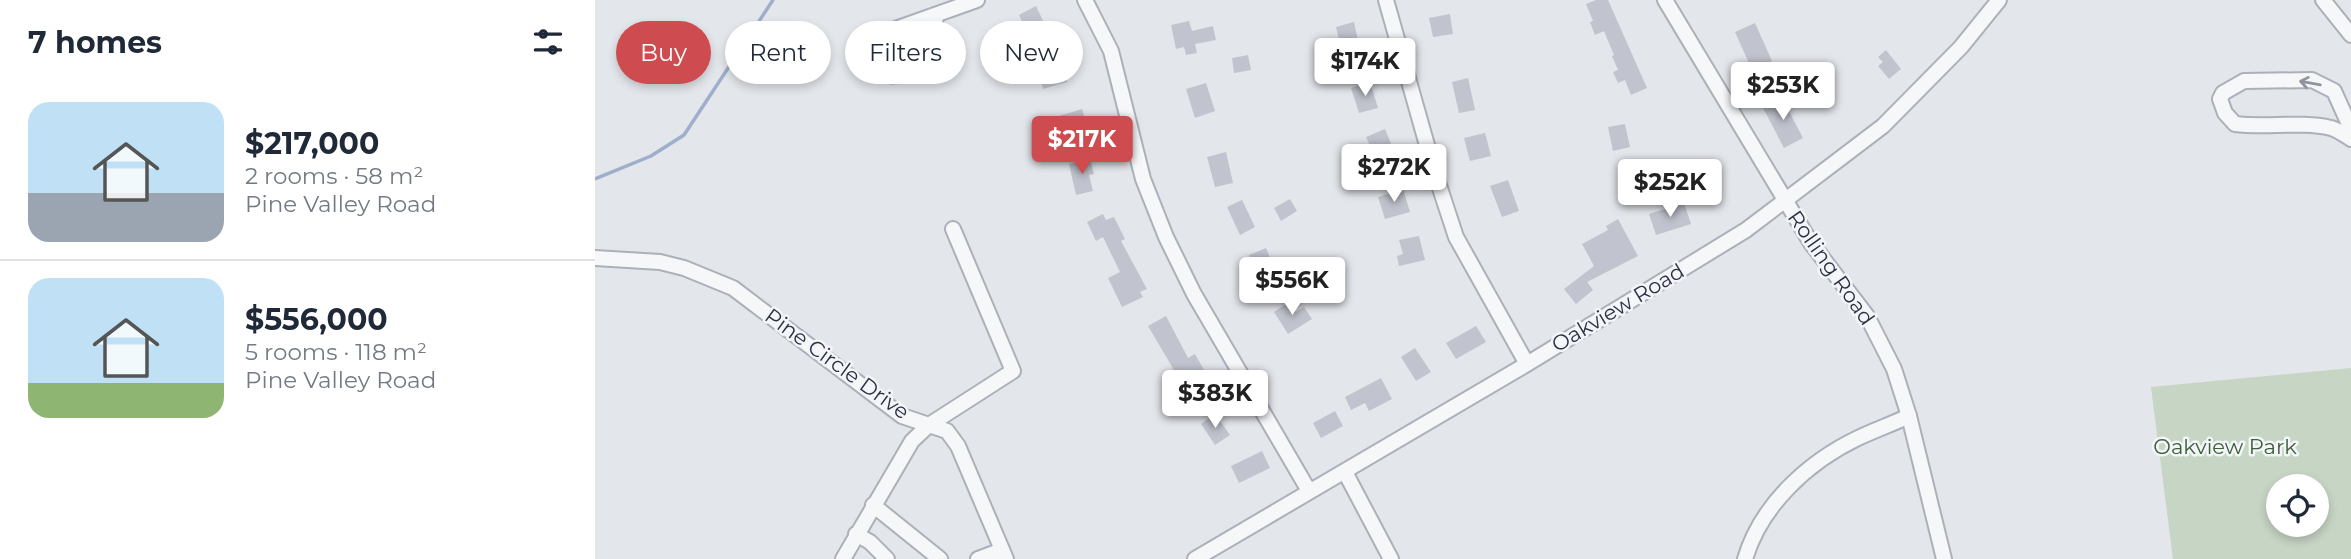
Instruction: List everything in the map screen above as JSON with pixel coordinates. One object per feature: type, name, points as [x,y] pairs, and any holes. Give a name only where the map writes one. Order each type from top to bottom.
[{"type":"street","points":[[936,15],[977,0]]},
{"type":"street","points":[[1085,0],[1111,51],[1143,179],[1166,237],[1194,293],[1309,491]]},
{"type":"street","points":[[1386,0],[1434,170],[1456,237],[1527,364]]},
{"type":"street","name":"Rolling Road","points":[[1664,0],[1811,243],[1867,316],[1893,369],[1909,416],[1944,559]]},
{"type":"street","name":"Oakview Road","points":[[1195,559],[1527,364],[1746,230],[1883,126],[1961,47],[1999,0]]},
{"type":"street","points":[[2323,0],[2351,35]]},
{"type":"street","points":[[2351,129],[2334,91],[2312,80],[2244,80],[2223,93],[2220,99],[2225,113],[2235,124],[2259,127],[2299,125],[2333,129],[2351,139]]},
{"type":"street","points":[[843,559],[912,441],[929,425],[1013,371],[953,229]]},
{"type":"street","name":"Pine Circle Drive","points":[[595,258],[660,262],[693,271],[733,288],[902,416],[947,431],[958,446],[1004,554]]},
{"type":"street","points":[[1745,559],[1766,514],[1796,480],[1822,459],[1858,438],[1909,416]]},
{"type":"street","points":[[1345,472],[1391,559]]},
{"type":"street","points":[[873,505],[940,559]]},
{"type":"street","points":[[856,534],[870,542],[887,559]]},
{"type":"street","points":[[978,559],[1004,554]]},
{"type":"green space","name":"Oakview Park","points":[[2351,368],[2351,559],[2173,559],[2151,387]]},
{"type":"building","points":[[1596,0],[1608,0],[1647,88],[1631,95],[1625,80],[1618,83],[1613,72],[1618,70],[1612,56],[1614,55],[1604,31],[1595,35],[1590,22],[1593,21],[1586,4]]},
{"type":"building","points":[[1036,6],[1043,21],[1022,21],[1019,15]]},
{"type":"building","points":[[1450,14],[1453,34],[1433,37],[1429,18]]},
{"type":"building","points":[[1189,21],[1192,31],[1213,26],[1216,40],[1195,44],[1197,53],[1186,55],[1184,47],[1176,49],[1171,25]]},
{"type":"building","points":[[1354,22],[1360,50],[1342,54],[1336,27]]},
{"type":"building","points":[[1755,23],[1772,61],[1752,70],[1735,32]]},
{"type":"building","points":[[1886,50],[1901,69],[1889,79],[1878,66],[1883,62],[1878,57]]},
{"type":"building","points":[[1248,55],[1251,70],[1234,73],[1232,58]]},
{"type":"building","points":[[1468,78],[1475,110],[1459,113],[1452,82]]},
{"type":"building","points":[[1370,82],[1378,108],[1359,113],[1351,88]]},
{"type":"building","points":[[1206,83],[1215,111],[1195,118],[1186,89]]},
{"type":"building","points":[[1042,84],[1060,84],[1043,89]]},
{"type":"building","points":[[1781,96],[1803,138],[1784,148],[1762,106]]},
{"type":"building","points":[[1082,109],[1090,135],[1067,142],[1059,116]]},
{"type":"building","points":[[1625,124],[1630,147],[1613,151],[1608,127]]},
{"type":"building","points":[[1385,129],[1396,156],[1378,164],[1366,137]]},
{"type":"building","points":[[1485,133],[1491,156],[1470,161],[1464,138]]},
{"type":"building","points":[[1226,152],[1233,183],[1215,187],[1207,157]]},
{"type":"building","points":[[1090,159],[1094,174],[1089,175],[1093,191],[1076,195],[1069,164]]},
{"type":"building","points":[[1508,180],[1519,211],[1502,217],[1490,186]]},
{"type":"building","points":[[1403,189],[1410,212],[1385,219],[1378,197]]},
{"type":"building","points":[[1290,199],[1297,211],[1281,221],[1274,208]]},
{"type":"building","points":[[1242,200],[1255,227],[1240,235],[1227,207]]},
{"type":"building","points":[[1684,203],[1691,224],[1656,235],[1649,214]]},
{"type":"building","points":[[1103,214],[1106,220],[1114,217],[1125,239],[1121,241],[1147,289],[1140,292],[1143,297],[1122,307],[1108,278],[1120,272],[1103,237],[1096,241],[1087,222]]},
{"type":"building","points":[[1618,219],[1638,256],[1587,282],[1593,290],[1576,304],[1564,289],[1594,266],[1582,244],[1608,230],[1606,226]]},
{"type":"building","points":[[1419,236],[1425,260],[1399,266],[1397,256],[1403,254],[1399,240]]},
{"type":"building","points":[[1266,248],[1280,282],[1263,289],[1249,255]]},
{"type":"building","points":[[1289,302],[1296,312],[1304,307],[1312,319],[1288,334],[1274,312]]},
{"type":"building","points":[[1166,316],[1188,358],[1195,354],[1212,384],[1190,397],[1148,326]]},
{"type":"building","points":[[1476,326],[1486,342],[1456,359],[1446,343]]},
{"type":"building","points":[[1415,348],[1431,372],[1416,381],[1401,357]]},
{"type":"building","points":[[1381,378],[1392,399],[1369,411],[1365,403],[1351,410],[1345,397]]},
{"type":"building","points":[[1335,411],[1343,426],[1321,438],[1313,423]]},
{"type":"building","points":[[1215,414],[1230,435],[1215,445],[1201,424]]},
{"type":"building","points":[[1262,451],[1270,468],[1239,483],[1231,466]]},
{"type":"waterway","points":[[595,179],[651,156],[684,135],[773,0]]}]
